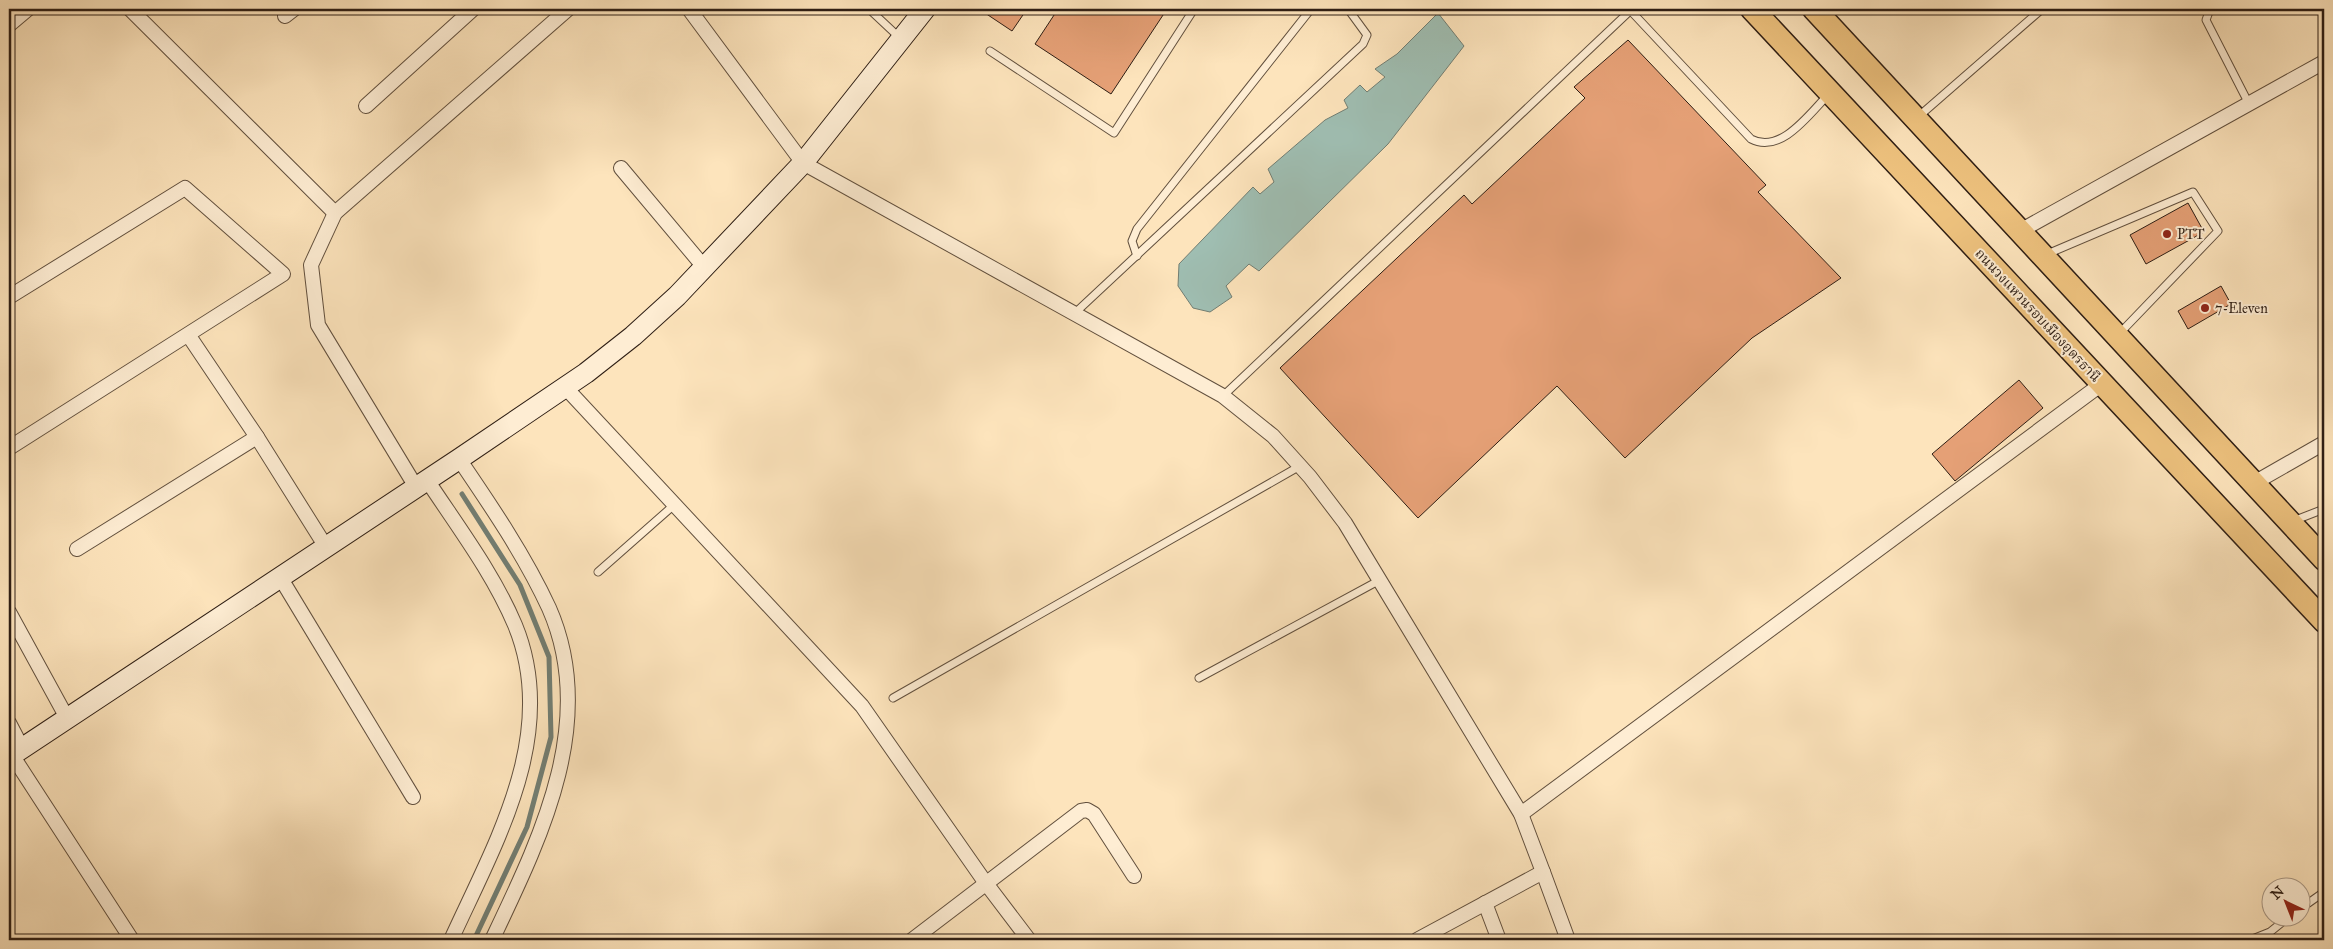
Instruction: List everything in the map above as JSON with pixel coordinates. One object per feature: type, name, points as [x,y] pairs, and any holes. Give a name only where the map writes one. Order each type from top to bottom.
[{"type":"main road","points":[[14,753],[459,459],[564,387],[633,336],[704,267],[803,163],[925,9]]},
{"type":"main road","name":"ถนนวงแหวนรอบเมืองอุดรธานี","points":[[1752,9],[2324,621]]},
{"type":"main road","points":[[1814,9],[2324,559]]},
{"type":"street","points":[[9,25],[28,9]]},
{"type":"street","points":[[130,9],[335,213]]},
{"type":"street","points":[[366,106],[474,9]]},
{"type":"street","points":[[451,940],[506,820],[519,783],[529,735],[527,662],[515,626],[502,596],[484,566],[421,484],[318,325],[311,265],[335,213],[568,9]]},
{"type":"street","points":[[689,9],[803,163],[1223,396],[1273,436],[1300,466],[1345,523],[1521,814],[1568,940]]},
{"type":"street","points":[[2020,231],[2324,62]]},
{"type":"street","points":[[621,168],[704,267]]},
{"type":"street","points":[[9,297],[185,188],[284,274],[9,448]]},
{"type":"street","points":[[188,336],[257,437],[326,547]]},
{"type":"street","points":[[1521,814],[2103,384]]},
{"type":"street","points":[[564,387],[862,706],[985,882],[1029,940]]},
{"type":"street","points":[[77,549],[257,437]]},
{"type":"street","points":[[2254,483],[2324,443]]},
{"type":"street","points":[[459,459],[493,510],[549,609],[562,649],[568,695],[566,735],[557,784],[541,832],[496,939]]},
{"type":"street","points":[[280,577],[413,797]]},
{"type":"street","points":[[9,612],[68,718]]},
{"type":"street","points":[[9,723],[14,753],[125,938]]},
{"type":"street","points":[[912,940],[985,882],[1080,811],[1087,810],[1094,814],[1134,876]]},
{"type":"street","points":[[1417,940],[1543,872]]},
{"type":"street","points":[[1485,903],[1499,940]]},
{"type":"lane","points":[[869,9],[901,39]]},
{"type":"lane","points":[[990,51],[1114,133],[1194,9]]},
{"type":"lane","points":[[1137,256],[1132,241],[1137,229],[1311,9]]},
{"type":"lane","points":[[1075,313],[1363,44],[1368,35],[1348,9]]},
{"type":"lane","points":[[1223,396],[1630,9],[1752,139],[1759,143],[1781,139],[1830,93]]},
{"type":"lane","points":[[1916,119],[2042,9]]},
{"type":"lane","points":[[2210,9],[2206,20],[2249,104]]},
{"type":"lane","points":[[2043,256],[2193,192],[2218,231],[2117,336]]},
{"type":"lane","points":[[892,698],[1300,466]]},
{"type":"lane","points":[[598,572],[674,505]]},
{"type":"lane","points":[[2290,522],[2324,509]]},
{"type":"lane","points":[[1199,678],[1380,580]]},
{"type":"lane","points":[[2310,902],[2324,892]]},
{"type":"lane","points":[[2250,940],[2270,932],[2278,926]]},
{"type":"shaded area","points":[[1438,13],[1464,46],[1388,144],[1259,271],[1249,264],[1226,286],[1232,297],[1210,312],[1193,308],[1178,286],[1179,264],[1253,187],[1260,194],[1274,182],[1268,169],[1325,120],[1348,108],[1344,100],[1360,85],[1367,92],[1385,77],[1375,69],[1397,54]]},
{"type":"building","points":[[979,9],[1027,9],[1012,31]]},
{"type":"building","points":[[1058,9],[1167,9],[1111,94],[1035,44]]},
{"type":"building","points":[[1628,40],[1766,185],[1758,192],[1841,278],[1752,338],[1625,458],[1557,386],[1418,518],[1280,368],[1464,195],[1472,204],[1585,98],[1574,87]]},
{"type":"building","name":"PTT","points":[[2188,203],[2204,232],[2146,264],[2130,235]]},
{"type":"building","name":"7-Eleven","points":[[2221,286],[2231,304],[2188,329],[2178,311]]},
{"type":"building","points":[[2019,380],[2043,408],[1955,481],[1932,454]]},
{"type":"waterway","points":[[462,494],[520,585],[549,657],[551,737],[527,827],[474,940]]},
{"type":"place","name":"PTT","points":[[2167,234]]},
{"type":"place","name":"7-Eleven","points":[[2205,308]]}]
